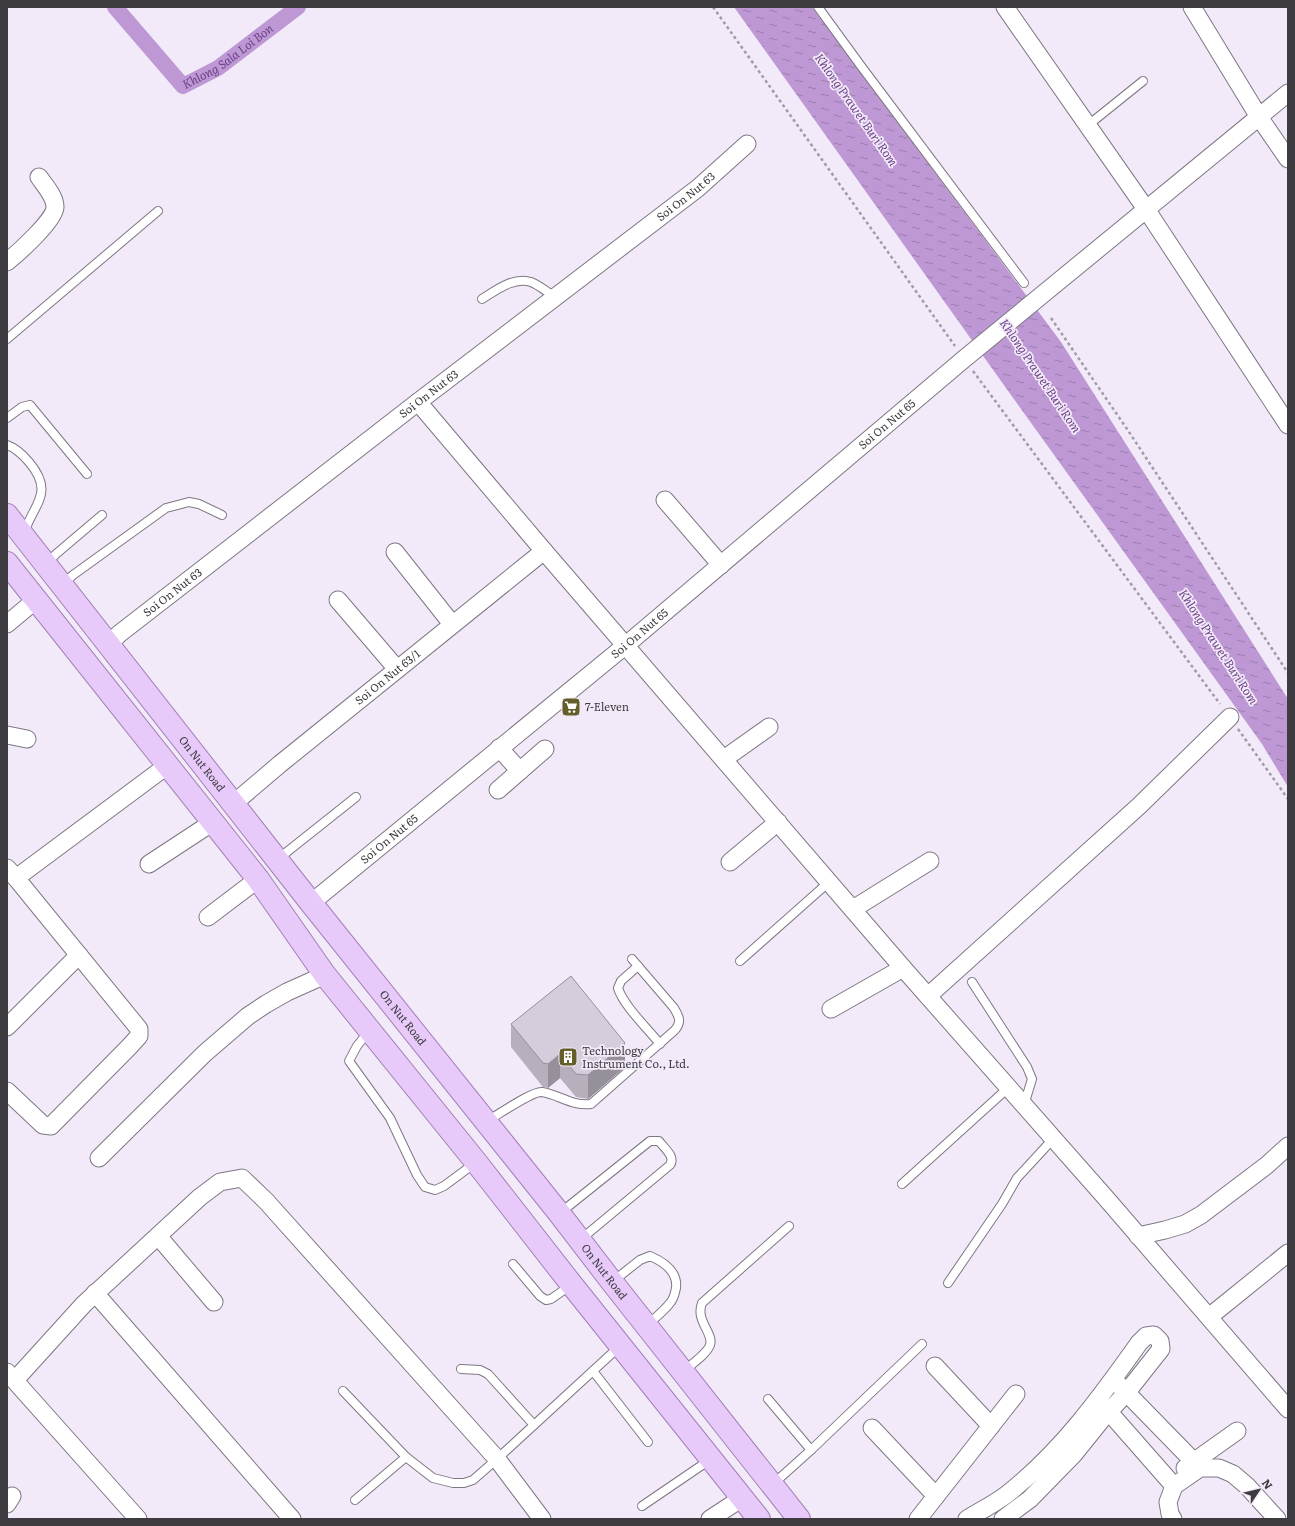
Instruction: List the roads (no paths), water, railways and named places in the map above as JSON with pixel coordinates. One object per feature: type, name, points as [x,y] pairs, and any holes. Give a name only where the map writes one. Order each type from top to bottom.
[{"type":"main road","name":"On Nut Road","points":[[7,515],[277,860],[487,1121],[646,1326],[799,1519]]},
{"type":"main road","points":[[7,563],[258,879],[325,975],[476,1162],[620,1346],[759,1519]]},
{"type":"main road","points":[[288,921],[311,903]]},
{"type":"main road","points":[[504,1198],[530,1177]]},
{"type":"street","points":[[1005,7],[1146,209],[1288,425]]},
{"type":"street","points":[[1192,7],[1259,117],[1288,159]]},
{"type":"street","name":"Soi On Nut 65","points":[[311,903],[626,645],[964,359],[1288,93]]},
{"type":"street","name":"Soi On Nut 63","points":[[109,644],[126,629],[418,402],[698,188],[747,144]]},
{"type":"street","points":[[7,262],[51,218],[55,208],[54,198],[39,177]]},
{"type":"street","points":[[418,402],[544,551],[903,968],[1210,1318],[1282,1390],[1288,1409]]},
{"type":"street","points":[[665,500],[721,565]]},
{"type":"street","name":"Soi On Nut 63/1","points":[[233,804],[452,624],[544,551]]},
{"type":"street","points":[[395,552],[452,624]]},
{"type":"street","points":[[7,624],[37,599]]},
{"type":"street","points":[[338,600],[397,669]]},
{"type":"street","points":[[928,996],[1139,806],[1230,717]]},
{"type":"street","points":[[724,759],[768,727]]},
{"type":"street","points":[[7,735],[27,740]]},
{"type":"street","points":[[500,748],[520,771]]},
{"type":"street","points":[[498,790],[545,749]]},
{"type":"street","points":[[7,1091],[43,1125],[51,1126],[139,1036],[139,1029],[130,1016],[12,873],[168,764]]},
{"type":"street","points":[[149,864],[213,822]]},
{"type":"street","points":[[730,862],[778,822]]},
{"type":"street","points":[[853,909],[930,861]]},
{"type":"street","points":[[208,916],[258,879]]},
{"type":"street","points":[[7,1027],[79,955]]},
{"type":"street","points":[[831,1009],[903,968]]},
{"type":"street","points":[[99,1158],[205,1053],[248,1016],[287,992],[325,975]]},
{"type":"street","points":[[1138,1236],[1185,1224],[1201,1215],[1267,1165],[1288,1146]]},
{"type":"street","points":[[138,1519],[11,1376],[95,1293],[200,1197],[220,1182],[242,1178],[272,1207],[497,1459],[542,1519]]},
{"type":"street","points":[[158,1236],[214,1302]]},
{"type":"street","points":[[1210,1318],[1288,1253]]},
{"type":"street","points":[[95,1293],[292,1519]]},
{"type":"street","points":[[967,1519],[1005,1495],[1045,1460],[1082,1420],[1103,1406],[1127,1392],[1161,1349],[1160,1341],[1154,1335],[1146,1336],[1139,1343],[1113,1379],[1103,1406],[1074,1454],[1030,1499],[1003,1519]]},
{"type":"street","points":[[935,1366],[991,1426]]},
{"type":"street","points":[[1113,1379],[1197,1465],[1219,1468],[1233,1474],[1247,1486],[1277,1519]]},
{"type":"street","points":[[918,1519],[1016,1394]]},
{"type":"street","points":[[1103,1406],[1171,1483]]},
{"type":"street","points":[[872,1428],[936,1496]]},
{"type":"street","points":[[1173,1519],[1170,1514],[1168,1502],[1171,1483],[1197,1465],[1237,1431]]},
{"type":"street","points":[[1005,1495],[1017,1509]]},
{"type":"street","points":[[710,1519],[742,1498]]},
{"type":"lane","points":[[818,7],[1024,283]]},
{"type":"lane","points":[[1087,126],[1143,81]]},
{"type":"lane","points":[[7,339],[158,211]]},
{"type":"lane","points":[[482,299],[502,286],[517,282],[530,282],[555,297]]},
{"type":"lane","points":[[7,418],[22,406],[30,405],[87,474]]},
{"type":"lane","points":[[7,445],[23,455],[32,465],[42,482],[38,505],[29,519],[24,536]]},
{"type":"lane","points":[[62,584],[166,508],[189,502],[200,504],[222,515]]},
{"type":"lane","points":[[46,564],[102,515]]},
{"type":"lane","points":[[277,860],[356,797]]},
{"type":"lane","points":[[740,961],[830,882]]},
{"type":"lane","points":[[487,1121],[531,1094],[541,1092],[580,1105],[591,1104],[660,1044],[675,1030],[679,1025],[679,1017],[674,1008],[635,962],[618,988],[631,1008],[660,1044]]},
{"type":"lane","points":[[972,982],[1027,1067],[1032,1079],[1024,1105]]},
{"type":"lane","points":[[369,1030],[357,1046],[349,1061],[390,1118],[418,1175],[426,1187],[435,1190],[444,1186],[476,1162]]},
{"type":"lane","points":[[902,1184],[1008,1088]]},
{"type":"lane","points":[[948,1283],[1002,1204],[1017,1178],[1053,1139]]},
{"type":"lane","points":[[559,1213],[650,1141],[659,1140],[672,1158],[670,1165],[580,1240]]},
{"type":"lane","points":[[683,1372],[706,1351],[710,1344],[711,1339],[701,1319],[700,1309],[702,1303],[789,1226]]},
{"type":"lane","points":[[612,1282],[640,1260],[650,1256],[661,1261],[671,1269],[676,1283],[675,1295],[671,1302],[646,1326]]},
{"type":"lane","points":[[513,1264],[540,1296],[546,1300],[551,1299],[572,1285]]},
{"type":"lane","points":[[772,1485],[811,1450],[922,1344]]},
{"type":"lane","points":[[343,1391],[406,1457],[433,1478],[453,1483],[473,1480],[620,1346]]},
{"type":"lane","points":[[461,1369],[480,1370],[488,1374],[534,1426]]},
{"type":"lane","points":[[593,1371],[648,1442]]},
{"type":"lane","points":[[768,1399],[811,1450]]},
{"type":"lane","points":[[354,1500],[406,1457]]},
{"type":"lane","points":[[642,1506],[710,1459]]},
{"type":"water","name":"Khlong Prawet Buri Rom","points":[[734,7],[812,7],[1061,342],[1288,699],[1288,787],[1262,744]]},
{"type":"waterway","name":"Khlong Sala Loi Bon","points":[[115,7],[183,86],[218,68],[298,7]]},
{"type":"place","name":"7-Eleven","points":[[571,707]]},
{"type":"place","name":"Technology Instrument Co., Ltd.","points":[[568,1057]]}]
